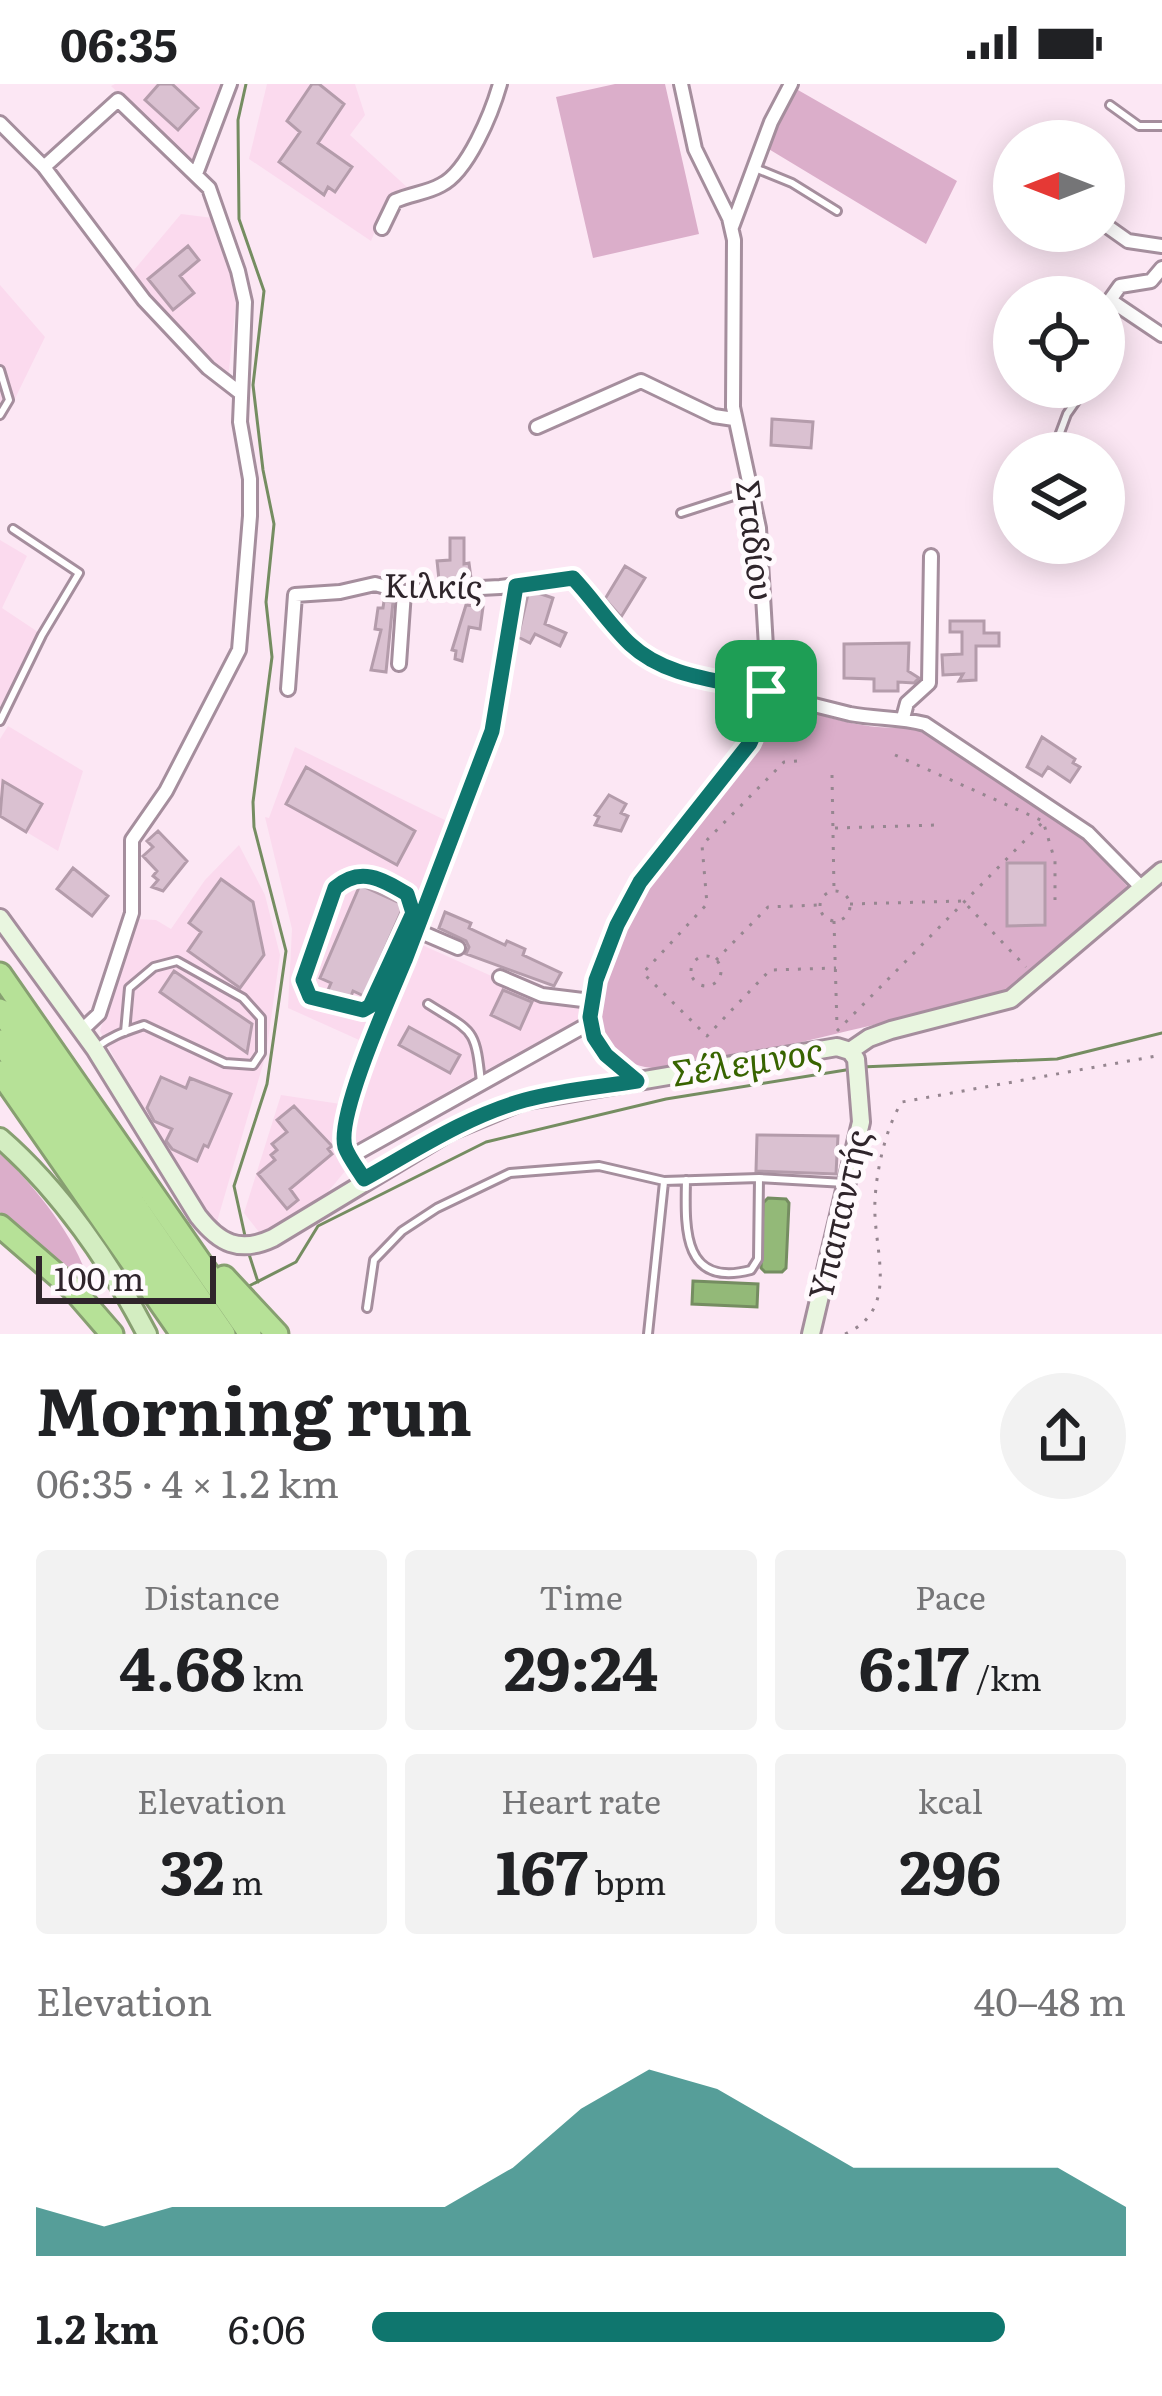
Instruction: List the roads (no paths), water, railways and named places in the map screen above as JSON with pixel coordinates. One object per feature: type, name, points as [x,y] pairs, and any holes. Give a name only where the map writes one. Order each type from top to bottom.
[{"type":"highway","points":[[0,974],[250,1334]]},
{"type":"highway","points":[[0,1010],[224,1334]]},
{"type":"highway","points":[[0,1041],[203,1334]]},
{"type":"highway","points":[[0,1072],[182,1334]]},
{"type":"highway","points":[[160,1206],[277,1334]]},
{"type":"highway","points":[[0,1226],[73,1289],[112,1334]]},
{"type":"main road","points":[[0,1138],[98,1253],[147,1334]]},
{"type":"main road","points":[[98,1253],[132,1334]]},
{"type":"street","points":[[196,174],[230,84]]},
{"type":"street","points":[[382,228],[395,202],[451,179],[482,129],[500,84]]},
{"type":"street","name":"Σταδίου","points":[[590,1023],[591,1001],[606,952],[630,898],[742,756],[761,718],[766,691],[761,549],[734,419],[732,226],[694,149],[681,84]]},
{"type":"street","points":[[732,226],[790,84]]},
{"type":"street","points":[[44,167],[118,100],[196,174],[216,204],[243,288],[239,392],[250,498],[241,643],[166,791],[132,840],[132,913],[100,1014],[82,1030]]},
{"type":"street","points":[[0,123],[44,167],[145,300],[208,368],[239,392]]},
{"type":"street","points":[[1125,239],[1162,246]]},
{"type":"street","points":[[1125,285],[1150,281],[1162,268]]},
{"type":"street","points":[[1125,311],[1162,334]]},
{"type":"street","points":[[537,427],[641,381],[714,416],[734,419]]},
{"type":"street","points":[[903,718],[907,703],[929,683],[931,556]]},
{"type":"street","name":"Κιλκίς","points":[[288,689],[295,595],[375,584],[404,592],[573,578],[625,639],[647,658],[678,671],[850,714],[926,724],[1088,833],[1142,888]]},
{"type":"street","points":[[364,1179],[344,1141],[349,1112],[398,962],[416,930],[492,731],[516,586]]},
{"type":"street","points":[[399,664],[404,592]]},
{"type":"street","points":[[0,918],[82,1030],[107,1087],[198,1216],[223,1243],[254,1245],[298,1224],[364,1179],[450,1131],[503,1107],[539,1096],[837,1047],[853,1055],[869,1038],[891,1030],[1011,1000],[1162,871]]},
{"type":"street","points":[[416,930],[458,948]]},
{"type":"street","points":[[500,977],[542,995],[591,1001]]},
{"type":"street","points":[[350,1157],[590,1023],[602,1050],[637,1081]]},
{"type":"street","name":"Υπαπαντής","points":[[814,1328],[862,1122],[853,1055]]},
{"type":"street","points":[[18,1154],[38,1138]]},
{"type":"lane","points":[[1110,105],[1139,126],[1162,126]]},
{"type":"lane","points":[[755,168],[792,183],[837,211]]},
{"type":"lane","points":[[0,370],[9,400],[0,415]]},
{"type":"lane","points":[[681,514],[752,490]]},
{"type":"lane","points":[[0,722],[42,634],[79,573],[13,530]]},
{"type":"lane","points":[[366,875],[390,884],[412,902],[398,962],[363,1010],[319,1001],[304,988],[321,924],[335,888],[344,880],[366,875]]},
{"type":"lane","points":[[94,1049],[111,1036],[125,1032],[144,1025],[225,1063],[253,1065],[261,1053],[261,1018],[243,998],[177,961],[154,967],[129,988],[125,1032]]},
{"type":"lane","points":[[428,1004],[472,1031],[482,1082]]},
{"type":"lane","points":[[367,1308],[374,1260],[402,1231],[437,1208],[510,1173],[599,1166],[664,1181],[848,1182]]},
{"type":"lane","points":[[686,1180],[686,1240],[700,1263],[714,1271],[737,1274],[751,1270],[758,1259],[759,1178]]},
{"type":"lane","points":[[648,1334],[664,1181]]},
{"type":"waterway","points":[[245,1236],[234,1186],[267,1084],[286,951],[254,827],[253,802],[272,657],[266,602],[274,524],[253,385],[264,291],[239,219],[238,120],[246,84]]},
{"type":"waterway","name":"Σέλεμνος","points":[[861,1067],[1057,1059],[1162,1033]]},
{"type":"waterway","name":"Σέλεμνος","points":[[249,1286],[296,1262],[318,1226],[486,1142],[666,1099],[852,1069]]},
{"type":"waterway","points":[[248,1251],[258,1282]]}]
